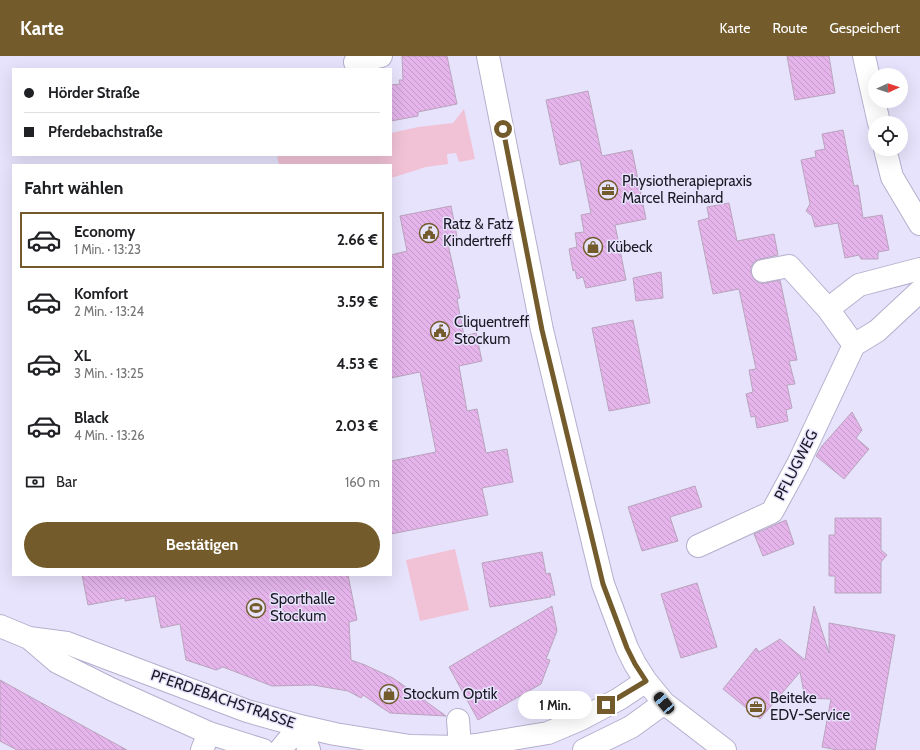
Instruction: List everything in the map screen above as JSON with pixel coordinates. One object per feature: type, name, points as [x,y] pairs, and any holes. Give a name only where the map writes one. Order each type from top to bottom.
[{"type":"main road","points":[[355,62],[381,56]]},
{"type":"main road","points":[[488,56],[542,330],[603,584],[627,648],[646,681],[664,703],[725,750]]},
{"type":"main road","points":[[864,56],[877,116]]},
{"type":"main road","points":[[887,156],[892,177],[920,224]]},
{"type":"main road","points":[[763,271],[789,266],[828,309],[854,345],[877,331],[920,291]]},
{"type":"main road","points":[[828,309],[859,286],[920,269]]},
{"type":"main road","name":"PFLUGWEG","points":[[698,546],[772,512],[798,464],[854,345]]},
{"type":"main road","name":"PFERDEBACHSTRASSE","points":[[0,626],[29,638],[67,643],[247,711],[335,734],[387,744],[410,746],[460,747],[518,739],[548,733],[619,699],[646,681]]},
{"type":"main road","name":"PFERDEBACHSTRASSE","points":[[29,638],[57,662],[206,741],[263,750]]},
{"type":"main road","points":[[584,750],[632,727],[664,703]]},
{"type":"main road","points":[[458,720],[460,747]]},
{"type":"main road","points":[[280,750],[300,726],[309,750]]},
{"type":"shaded area","points":[[464,109],[475,159],[459,162],[456,153],[447,154],[448,164],[426,167],[392,178],[392,164],[279,164],[277,156],[392,156],[392,133],[418,127],[453,123]]},
{"type":"shaded area","points":[[455,549],[469,610],[420,621],[406,560]]},
{"type":"building","points":[[402,56],[447,56],[457,104],[418,112],[418,116],[392,121],[392,85],[400,84],[399,80],[403,80]]},
{"type":"building","points":[[787,56],[829,56],[835,93],[795,100]]},
{"type":"building","points":[[588,91],[602,156],[632,150],[646,219],[615,225],[626,280],[586,288],[583,277],[577,279],[575,270],[573,271],[569,249],[577,247],[575,233],[584,232],[581,215],[591,213],[580,160],[560,165],[546,100]]},
{"type":"building","points":[[843,130],[854,186],[858,185],[863,218],[882,215],[889,250],[878,252],[878,259],[861,259],[859,255],[845,258],[838,223],[815,227],[812,216],[806,211],[810,204],[801,160],[816,157],[815,151],[825,149],[822,134]]},
{"type":"building","points":[[729,203],[737,241],[774,234],[778,255],[755,261],[751,267],[751,273],[754,279],[759,283],[780,280],[797,360],[789,361],[795,384],[787,385],[792,408],[786,410],[788,421],[757,428],[755,416],[751,417],[746,394],[753,392],[749,370],[756,369],[739,289],[713,294],[698,221],[709,218],[707,207]]},
{"type":"building","points":[[451,206],[458,242],[448,244],[460,298],[457,299],[464,336],[476,333],[482,361],[459,366],[467,411],[477,409],[486,453],[507,449],[513,482],[482,488],[488,515],[392,534],[392,461],[436,452],[420,372],[392,378],[392,255],[407,251],[400,216]]},
{"type":"building","points":[[661,272],[663,298],[636,301],[633,278]]},
{"type":"building","points":[[633,320],[650,403],[609,411],[592,328]]},
{"type":"building","points":[[852,412],[862,430],[856,438],[869,449],[844,479],[816,456],[822,446]]},
{"type":"building","points":[[695,486],[702,507],[670,517],[678,541],[642,551],[628,507]]},
{"type":"building","points":[[835,518],[881,518],[881,550],[887,555],[881,562],[881,593],[835,593],[835,576],[829,576],[829,535],[835,535]]},
{"type":"building","points":[[786,520],[794,544],[763,556],[754,534]]},
{"type":"building","points":[[542,552],[546,574],[550,573],[555,595],[550,595],[551,597],[490,607],[482,563]]},
{"type":"building","points":[[82,576],[348,576],[357,620],[349,622],[351,660],[393,678],[446,716],[390,713],[363,695],[361,698],[348,691],[313,685],[272,686],[223,667],[216,670],[186,660],[180,624],[161,628],[155,596],[125,601],[125,598],[88,605]]},
{"type":"building","points":[[697,583],[717,647],[681,658],[661,594]]},
{"type":"building","points":[[552,606],[557,631],[546,659],[550,660],[541,684],[478,720],[449,667]]},
{"type":"building","points":[[814,606],[829,653],[829,623],[895,635],[875,750],[837,750],[822,747],[831,699],[805,698],[800,672],[760,719],[723,689],[756,648],[759,652],[780,639],[805,660]]},
{"type":"building","points":[[0,680],[127,750],[17,750],[0,741]]},
{"type":"place","name":"Physiotherapiepraxis Marcel Reinhard","points":[[608,190]]},
{"type":"place","name":"Ratz & Fatz Kindertreff","points":[[429,233]]},
{"type":"place","name":"Kübeck","points":[[593,247]]},
{"type":"place","name":"Cliquentreff Stockum","points":[[440,331]]},
{"type":"place","name":"Sporthalle Stockum","points":[[256,608]]},
{"type":"place","name":"Stockum Optik","points":[[389,694]]},
{"type":"place","name":"Beiteke EDV-Service","points":[[756,707]]},
{"type":"route","points":[[503,129],[542,330],[603,584],[627,648],[646,681],[619,699],[606,705]]}]
